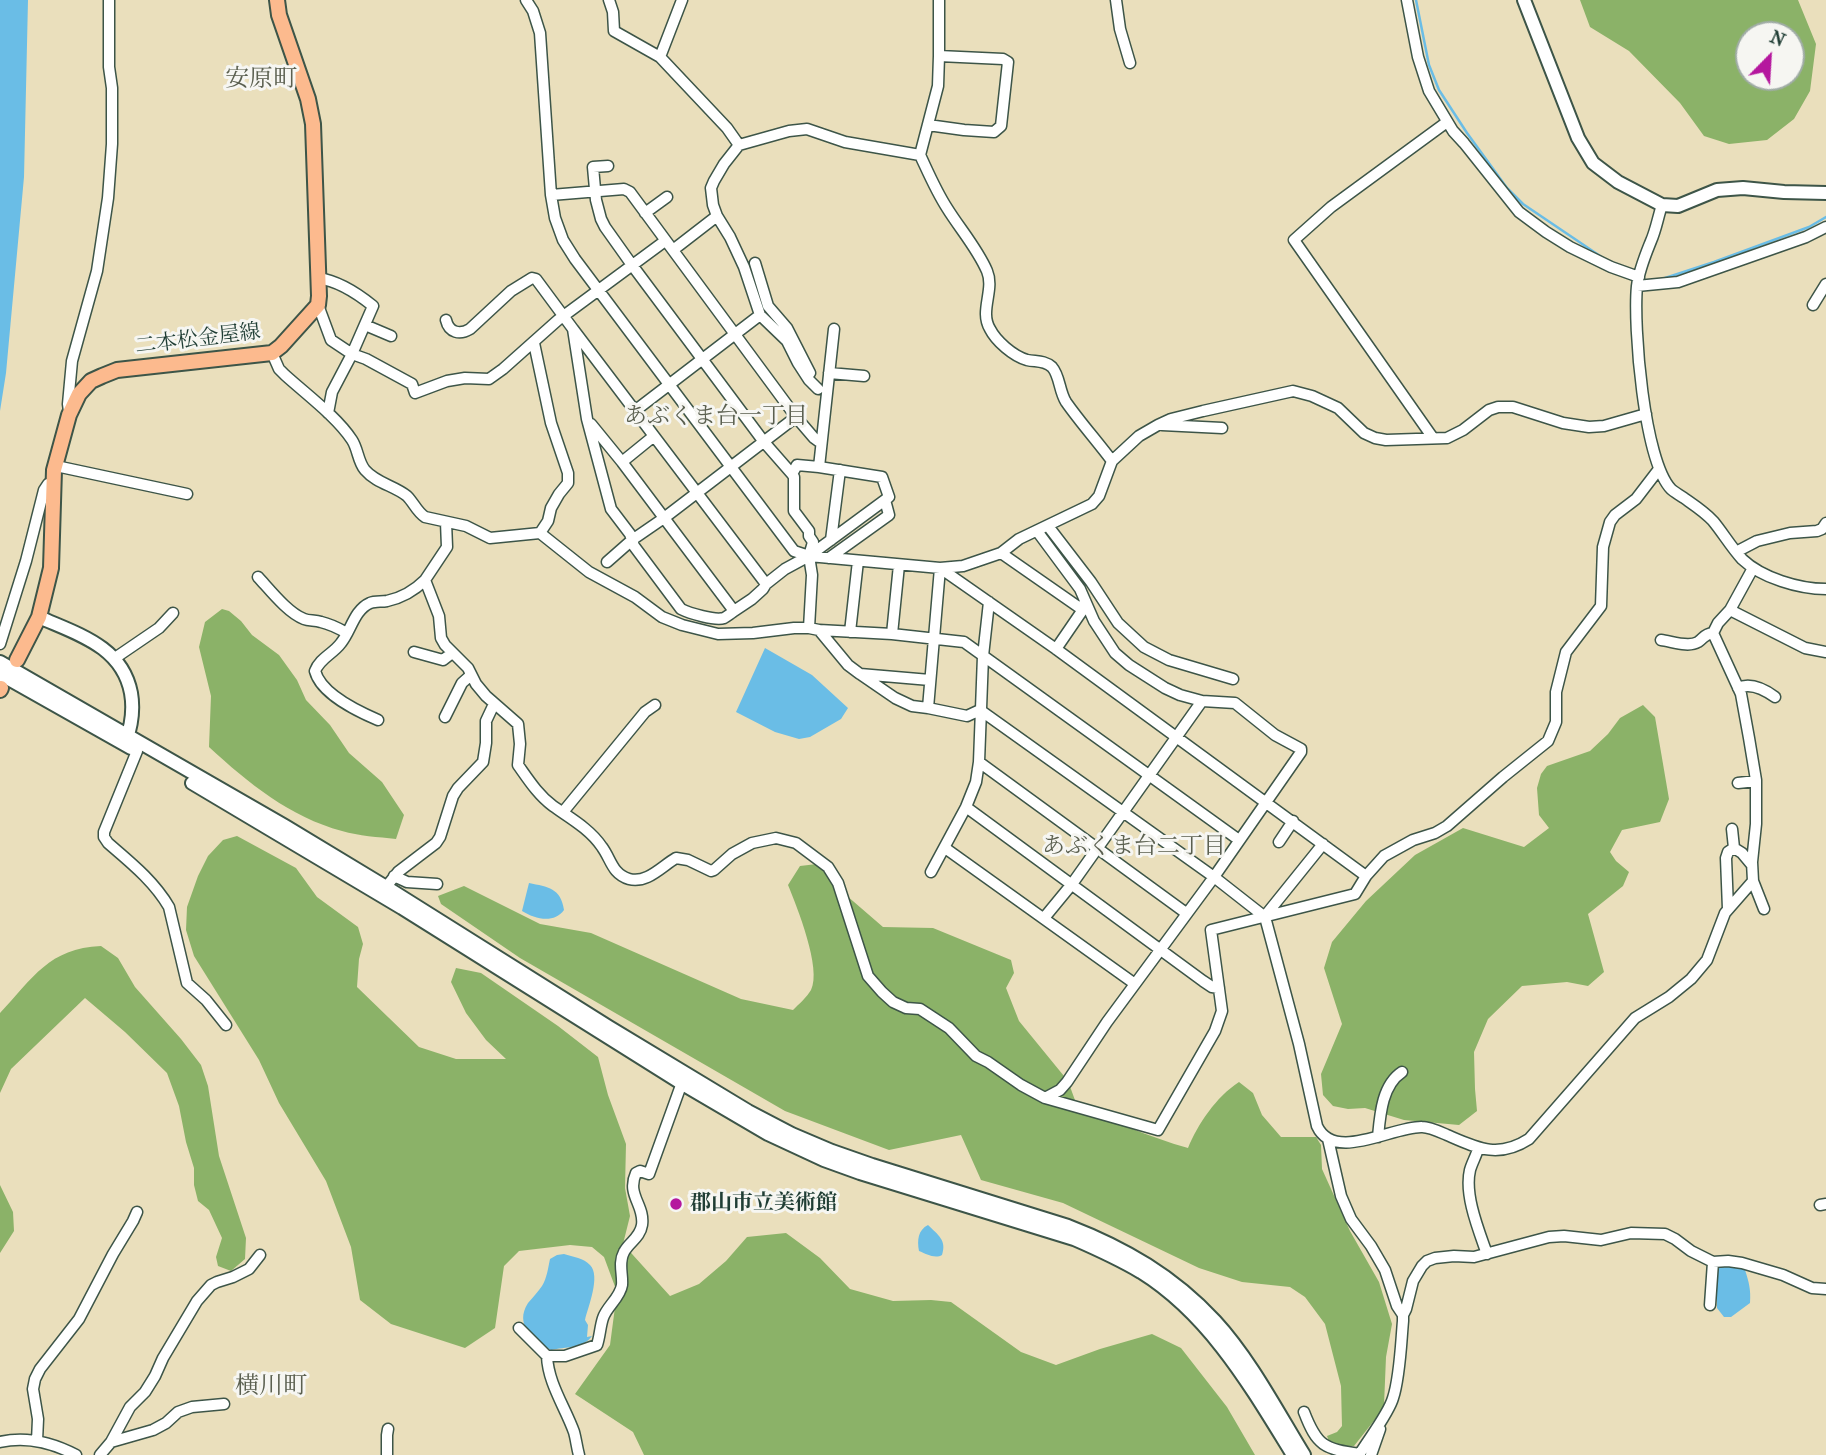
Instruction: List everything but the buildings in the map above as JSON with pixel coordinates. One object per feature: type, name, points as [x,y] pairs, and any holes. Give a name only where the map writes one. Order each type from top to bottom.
[{"type":"main road","points":[[277,0],[279,15],[308,99],[313,124],[318,305]]},
{"type":"main road","name":"二本松金屋線","points":[[17,660],[39,617],[51,568],[55,466],[69,415],[79,394],[92,382],[117,370],[272,353],[318,305]]},
{"type":"street","points":[[69,415],[72,360],[97,271],[108,198],[112,144],[109,0]]},
{"type":"street","points":[[609,0],[614,31],[660,57],[727,128],[739,145]]},
{"type":"street","points":[[660,57],[682,0]]},
{"type":"street","points":[[939,0],[937,86],[920,155],[946,207],[988,273],[990,281],[986,313],[989,328],[1018,356],[1029,361],[1040,360],[1055,370],[1064,399],[1112,461]]},
{"type":"street","points":[[1116,0],[1120,29],[1130,63]]},
{"type":"street","points":[[1407,0],[1418,57],[1429,91],[1447,122],[1519,212],[1570,247],[1638,282],[1678,282],[1806,237],[1826,227]]},
{"type":"street","points":[[1524,0],[1578,138],[1593,163],[1618,182],[1662,205],[1678,206],[1717,190],[1743,188],[1820,193]]},
{"type":"street","points":[[528,1],[541,33],[551,195],[563,240],[794,551],[809,556],[899,565],[940,568],[963,566],[1001,553],[1019,540],[1092,503],[1099,496],[1112,461],[1139,436],[1158,425],[1171,419],[1293,391],[1338,408],[1364,433],[1386,440],[1447,438],[1489,410],[1498,407],[1513,407],[1563,423],[1589,427],[1604,426],[1646,414]]},
{"type":"street","points":[[928,124],[964,130],[995,131],[1001,126],[1008,62],[1003,59],[939,56]]},
{"type":"street","points":[[1433,438],[1294,240],[1331,206],[1447,122]]},
{"type":"street","points":[[755,263],[768,306],[788,328],[818,389],[798,363],[787,341],[760,315],[744,267],[717,216],[711,188],[724,164],[739,145],[789,131],[807,129],[845,142],[920,155]]},
{"type":"street","points":[[608,166],[593,167],[601,219],[632,265],[764,442],[794,477],[794,511],[809,531],[813,542],[809,556],[814,629],[848,665],[895,698],[912,706],[967,716],[980,710]]},
{"type":"street","points":[[1820,193],[1817,188],[1826,186]]},
{"type":"street","points":[[551,195],[624,189],[630,192],[796,417],[821,443]]},
{"type":"street","points":[[645,213],[667,197]]},
{"type":"street","points":[[1662,205],[1638,282],[1638,354],[1646,414],[1658,469],[1671,489],[1705,513],[1736,552],[1754,568],[1799,585],[1826,589]]},
{"type":"street","points":[[673,250],[717,216]]},
{"type":"street","points":[[318,305],[331,340],[352,354],[403,378],[412,384],[415,393],[456,379],[489,379],[564,316],[665,241]]},
{"type":"street","points":[[318,278],[356,292],[373,306],[332,391],[328,413]]},
{"type":"street","points":[[446,320],[451,330],[464,332],[511,291],[532,278],[536,279],[766,584]]},
{"type":"street","points":[[1813,305],[1825,287]]},
{"type":"street","points":[[636,410],[760,315]]},
{"type":"street","points":[[365,325],[391,336]]},
{"type":"street","points":[[573,329],[587,419],[611,509],[634,546],[681,608],[690,613],[725,617],[752,599],[785,569],[809,556],[889,496],[882,477],[797,464],[792,474]]},
{"type":"street","points":[[819,467],[834,329]]},
{"type":"street","points":[[534,343],[551,424],[568,473],[568,483],[551,508],[548,522],[540,533]]},
{"type":"street","points":[[272,353],[279,369],[328,413],[353,441],[363,468],[371,476],[410,498],[425,517],[466,526],[490,538],[540,533],[589,572],[635,597],[662,617],[710,633],[814,629],[964,642],[1239,840]]},
{"type":"street","points":[[829,373],[864,376]]},
{"type":"street","points":[[607,562],[632,540],[796,417]]},
{"type":"street","points":[[587,419],[734,611]]},
{"type":"street","points":[[1158,425],[1222,428]]},
{"type":"street","points":[[622,462],[654,436]]},
{"type":"street","points":[[55,466],[187,494]]},
{"type":"street","points":[[425,580],[439,616],[441,638],[468,668],[476,684],[518,724],[518,765],[544,798],[591,834],[603,848],[615,871],[636,880],[656,873],[676,858],[688,860],[711,871],[752,843],[776,838],[796,843],[828,867],[838,883],[868,976],[893,1002],[906,1008],[920,1009],[938,1020],[976,1056],[1045,1098],[1158,1130],[1218,1025],[1222,1011],[1211,930],[1355,894],[1366,876],[1384,856],[1447,826],[1548,741],[1556,722],[1556,692],[1566,652],[1601,606],[1602,547],[1610,523],[1615,515],[1636,499],[1658,469]]},
{"type":"street","points":[[831,540],[840,470]]},
{"type":"street","points":[[0,644],[44,491],[48,484],[54,482]]},
{"type":"street","points":[[829,558],[889,515],[885,499]]},
{"type":"street","points":[[378,720],[334,696],[316,676],[315,671],[342,643],[355,618],[369,603],[388,601],[403,595],[425,580],[447,547],[446,522]]},
{"type":"street","points":[[1736,552],[1757,541],[1790,533],[1822,530],[1826,523]]},
{"type":"street","points":[[1048,526],[1118,622],[1136,641],[1169,660],[1233,679]]},
{"type":"street","points":[[1037,531],[1080,589],[1083,605],[1082,611],[1056,649]]},
{"type":"street","points":[[1001,553],[1083,605],[1115,653],[1129,665],[1165,688],[1202,701],[1235,703],[1275,735],[1301,749],[1214,877],[1107,1022],[1067,1082],[1060,1090],[1045,1098]]},
{"type":"street","points":[[850,632],[858,561]]},
{"type":"street","points":[[892,634],[899,565]]},
{"type":"street","points":[[940,568],[1056,649],[1366,876]]},
{"type":"street","points":[[928,708],[940,568]]},
{"type":"street","points":[[1713,633],[1730,610],[1754,568]]},
{"type":"street","points":[[258,577],[281,602],[300,617],[330,624],[347,633]]},
{"type":"street","points":[[931,872],[976,782],[989,602]]},
{"type":"street","points":[[1730,610],[1805,648],[1826,652]]},
{"type":"street","points":[[115,658],[159,628],[173,613]]},
{"type":"street","points":[[39,617],[95,643],[121,666],[132,700],[133,716],[126,740]]},
{"type":"street","points":[[1661,640],[1690,644],[1697,643],[1708,633],[1713,633]]},
{"type":"street","points":[[1713,633],[1741,694],[1756,781],[1753,881],[1764,909]]},
{"type":"street","points":[[414,652],[443,660],[452,653]]},
{"type":"street","points":[[0,662],[126,740],[136,751],[387,886],[407,882],[437,884]]},
{"type":"street","points":[[0,674],[285,826],[387,886],[768,1134],[860,1173],[1074,1239],[1142,1273],[1185,1307],[1209,1331],[1236,1365],[1293,1455]]},
{"type":"street","points":[[860,674],[930,680]]},
{"type":"street","points":[[445,717],[462,683],[471,675]]},
{"type":"street","points":[[1738,688],[1751,686],[1764,689],[1775,697]]},
{"type":"street","points":[[1044,918],[1072,884],[1202,701]]},
{"type":"street","points":[[387,886],[440,837],[453,796],[483,762],[486,721],[494,704]]},
{"type":"street","points":[[563,812],[645,712],[655,705]]},
{"type":"street","points":[[980,710],[1214,877],[1265,917],[1299,1044],[1317,1126],[1323,1136],[1336,1142],[1378,1137],[1422,1126],[1478,1149],[1502,1150],[1529,1139],[1635,1018],[1669,997],[1691,979],[1707,960],[1725,913],[1753,881]]},
{"type":"street","points":[[136,751],[104,838],[162,895],[169,907],[187,983],[206,1000],[226,1025]]},
{"type":"street","points":[[979,762],[1186,913]]},
{"type":"street","points":[[1738,783],[1756,781]]},
{"type":"street","points":[[965,807],[1160,950],[1212,987],[1219,988]]},
{"type":"street","points":[[1279,842],[1293,821]]},
{"type":"street","points":[[1732,829],[1734,848]]},
{"type":"street","points":[[1265,917],[1322,844]]},
{"type":"street","points":[[945,848],[1135,984]]},
{"type":"street","points":[[1734,848],[1752,865]]},
{"type":"street","points":[[1728,909],[1726,858],[1728,852],[1734,848]]},
{"type":"street","points":[[1378,1137],[1384,1100],[1390,1085],[1402,1072]]},
{"type":"street","points":[[519,1328],[547,1356],[565,1356],[597,1345],[603,1317],[618,1297],[624,1250],[641,1230],[641,1214],[632,1189],[633,1180],[638,1172],[649,1174],[683,1078]]},
{"type":"street","points":[[683,1078],[792,1134],[832,1151],[1068,1226],[1143,1261],[1177,1286],[1216,1322],[1239,1351],[1304,1455]]},
{"type":"street","points":[[1304,1412],[1313,1434],[1319,1441],[1334,1450],[1363,1455],[1394,1397],[1403,1321],[1385,1270],[1351,1219],[1341,1196],[1328,1139]]},
{"type":"street","points":[[1478,1149],[1468,1182],[1473,1209],[1488,1254]]},
{"type":"street","points":[[37,1441],[38,1419],[33,1389],[35,1379],[79,1319],[137,1212]]},
{"type":"street","points":[[1402,1314],[1406,1309],[1413,1282],[1427,1261],[1454,1256],[1474,1257],[1549,1237],[1564,1236],[1601,1240],[1623,1234],[1665,1234],[1713,1262],[1742,1263],[1783,1275],[1812,1288],[1826,1289]]},
{"type":"street","points":[[100,1455],[111,1442],[130,1407],[145,1392],[197,1301],[211,1285],[249,1269],[260,1255]]},
{"type":"street","points":[[1710,1305],[1713,1262]]},
{"type":"street","points":[[547,1356],[547,1367],[574,1432],[579,1455]]},
{"type":"street","points":[[111,1442],[153,1430],[178,1412],[191,1407],[224,1404]]},
{"type":"street","points":[[387,1455],[388,1429]]},
{"type":"street","points":[[0,1443],[20,1439],[37,1441],[76,1455]]},
{"type":"green space","points":[[1580,0],[1798,0],[1816,44],[1810,91],[1794,119],[1767,140],[1729,144],[1704,136],[1680,103],[1629,51],[1590,27]]},
{"type":"green space","points":[[222,609],[229,611],[252,635],[279,655],[297,680],[306,700],[330,725],[349,753],[382,782],[404,815],[396,839],[348,833],[305,817],[255,786],[209,747],[211,696],[199,647],[205,622]]},
{"type":"green space","points":[[1643,705],[1655,717],[1669,799],[1660,822],[1622,830],[1610,852],[1629,872],[1623,886],[1588,914],[1604,972],[1588,986],[1567,982],[1522,986],[1488,1019],[1474,1052],[1477,1111],[1459,1125],[1404,1120],[1365,1108],[1333,1106],[1323,1095],[1321,1074],[1342,1024],[1324,968],[1332,942],[1366,901],[1415,855],[1463,828],[1524,847],[1549,828],[1539,815],[1537,788],[1541,774],[1547,766],[1590,751],[1620,718]]},
{"type":"green space","points":[[237,836],[296,868],[317,897],[358,927],[363,944],[357,987],[419,1047],[456,1059],[506,1059],[486,1040],[466,1013],[451,982],[456,968],[481,973],[598,1057],[608,1095],[626,1144],[625,1188],[630,1216],[623,1244],[670,1296],[699,1284],[726,1261],[747,1237],[786,1233],[820,1258],[850,1289],[893,1301],[951,1302],[1021,1352],[1056,1365],[1152,1334],[1181,1348],[1227,1407],[1255,1455],[644,1455],[633,1432],[575,1394],[610,1345],[617,1292],[604,1257],[592,1247],[570,1245],[519,1251],[504,1266],[495,1328],[465,1348],[391,1324],[360,1300],[351,1247],[326,1181],[279,1103],[259,1060],[194,956],[186,930],[187,907],[198,876],[208,856],[223,840]]},
{"type":"green space","points":[[817,864],[839,889],[883,927],[933,928],[1011,960],[1014,973],[1006,988],[1019,1021],[1068,1081],[1076,1103],[1131,1128],[1188,1148],[1209,1112],[1223,1095],[1239,1082],[1253,1093],[1262,1115],[1281,1137],[1316,1137],[1321,1145],[1322,1169],[1350,1231],[1379,1282],[1392,1324],[1386,1357],[1384,1405],[1354,1446],[1341,1446],[1329,1441],[1327,1436],[1337,1432],[1342,1426],[1341,1386],[1325,1324],[1305,1297],[1290,1287],[1242,1282],[1199,1268],[1063,1203],[981,1180],[961,1135],[889,1150],[785,1111],[520,958],[441,904],[438,896],[464,886],[540,924],[591,933],[741,999],[793,1010],[811,990],[814,980],[807,938],[788,885],[800,866]]},
{"type":"green space","points":[[101,946],[118,958],[135,987],[201,1065],[208,1086],[219,1156],[246,1238],[245,1259],[231,1271],[218,1266],[216,1257],[222,1238],[209,1210],[198,1201],[194,1168],[179,1106],[167,1073],[85,998],[11,1069],[0,1093],[0,1013],[43,967],[55,959],[68,952]]},
{"type":"green space","points":[[0,1185],[13,1212],[14,1231],[0,1253]]},
{"type":"water","points":[[0,0],[28,0],[24,177],[0,411]]},
{"type":"water","points":[[765,648],[812,675],[848,708],[841,719],[810,737],[799,739],[775,732],[736,712]]},
{"type":"water","points":[[529,883],[557,893],[564,910],[550,919],[522,911]]},
{"type":"water","points":[[928,1225],[942,1242],[942,1255],[933,1256],[919,1251],[919,1236]]},
{"type":"water","points":[[564,1254],[585,1261],[593,1270],[594,1284],[585,1320],[588,1325],[587,1337],[592,1336],[579,1345],[551,1350],[527,1331],[523,1318],[528,1303],[544,1283],[550,1259]]},
{"type":"water","points":[[1720,1265],[1745,1270],[1749,1282],[1750,1303],[1731,1317],[1724,1317],[1717,1308],[1716,1273]]},
{"type":"waterway","points":[[1416,0],[1429,65],[1439,90],[1467,133],[1507,188],[1523,204],[1603,258]]},
{"type":"waterway","points":[[1659,280],[1809,227],[1826,217]]},
{"type":"place","name":"郡山市立美術館","points":[[676,1204]]},
{"type":"district","name":"安原町","points":[[261,80]]},
{"type":"district","name":"あぶくま台一丁目","points":[[716,417]]},
{"type":"district","name":"あぶくま台二丁目","points":[[1134,847]]},
{"type":"district","name":"横川町","points":[[271,1387]]}]
